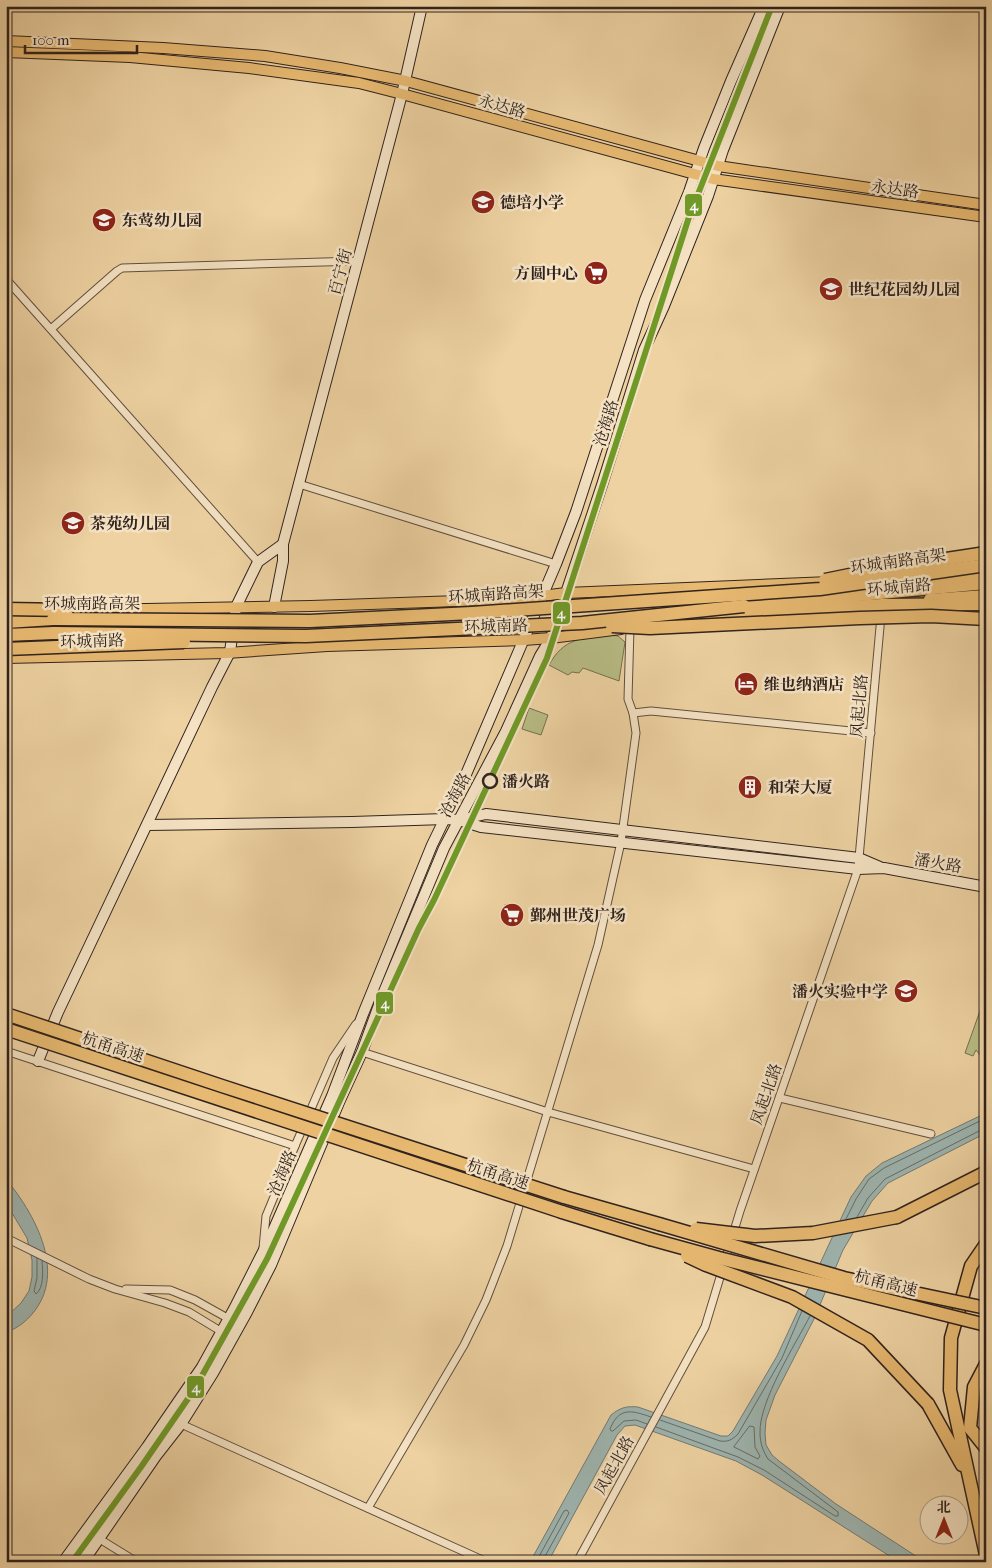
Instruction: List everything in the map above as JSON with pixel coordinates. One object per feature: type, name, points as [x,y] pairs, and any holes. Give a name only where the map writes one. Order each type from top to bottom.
[{"type":"highway","points":[[768,589],[986,553]]},
{"type":"highway","name":"环城南路高架","points":[[6,622],[53,619],[310,621],[472,613],[768,589],[820,589],[986,565]]},
{"type":"highway","name":"环城南路高架","points":[[6,635],[54,633],[306,636],[582,623],[986,583]]},
{"type":"highway","points":[[774,612],[882,605],[986,604]]},
{"type":"highway","points":[[6,609],[171,613],[310,621]]},
{"type":"highway","points":[[582,623],[650,628],[878,617],[931,616],[986,619]]},
{"type":"highway","points":[[6,649],[306,636]]},
{"type":"highway","name":"杭甬高速","points":[[6,1014],[564,1197],[844,1278],[986,1308]]},
{"type":"highway","name":"杭甬高速","points":[[6,1029],[650,1239],[986,1325]]},
{"type":"highway","points":[[659,1224],[754,1236],[813,1233],[897,1217],[984,1172]]},
{"type":"highway","points":[[650,1239],[706,1265],[792,1297],[868,1340],[928,1404],[968,1477]]},
{"type":"highway","points":[[986,1244],[971,1266],[951,1338],[950,1390],[986,1555]]},
{"type":"highway","points":[[986,1364],[974,1386],[970,1428],[986,1448]]},
{"type":"main road","name":"百宁街","points":[[274,606],[283,544],[406,81],[422,6]]},
{"type":"main road","name":"沧海路","points":[[63,1562],[147,1447],[202,1367],[262,1254],[332,1096],[363,1014],[432,845],[464,779],[524,640],[540,597],[556,564],[576,512],[645,300],[731,81],[764,6]]},
{"type":"main road","name":"沧海路","points":[[82,1562],[156,1456],[181,1424],[240,1325],[271,1266],[362,1052],[383,994],[444,848],[506,731],[550,638],[644,350],[664,306],[708,196],[780,6]]},
{"type":"main road","name":"永达路","points":[[6,41],[164,48],[266,56],[340,68],[406,81],[718,166],[986,205]]},
{"type":"main road","name":"永达路","points":[[6,52],[130,57],[249,68],[358,83],[713,179],[986,217]]},
{"type":"main road","points":[[38,1061],[58,1012],[230,652],[236,607],[258,562],[283,544]]},
{"type":"main road","points":[[768,589],[986,570]]},
{"type":"main road","name":"环城南路","points":[[6,616],[91,610],[517,599],[566,593],[768,589],[986,576]]},
{"type":"main road","name":"环城南路","points":[[6,658],[230,652],[327,646],[524,640],[774,612],[986,595]]},
{"type":"main road","name":"潘火路","points":[[459,820],[486,814],[859,858],[884,868],[986,887]]},
{"type":"main road","name":"潘火路","points":[[147,825],[445,819],[459,820],[481,826],[858,869],[884,868]]},
{"type":"street","points":[[51,329],[116,271],[122,268],[358,261]]},
{"type":"street","points":[[6,279],[258,562]]},
{"type":"street","points":[[299,484],[556,564]]},
{"type":"street","name":"凤起北路","points":[[577,1562],[705,1327],[754,1169],[858,869],[882,605]]},
{"type":"street","points":[[368,1508],[464,1345],[486,1300],[507,1246],[598,945],[621,842],[636,733],[633,713],[628,699],[630,628]]},
{"type":"street","points":[[633,713],[651,711],[871,733]]},
{"type":"street","points":[[262,1254],[266,1216],[295,1146],[333,1058],[363,1014]]},
{"type":"street","points":[[6,1051],[295,1146]]},
{"type":"street","points":[[362,1052],[548,1112],[754,1169]]},
{"type":"street","points":[[780,1098],[931,1134]]},
{"type":"street","points":[[6,1238],[89,1279],[189,1312],[232,1338]]},
{"type":"street","points":[[115,1289],[170,1290],[195,1300],[240,1325]]},
{"type":"street","points":[[181,1424],[487,1562]]},
{"type":"street","points":[[85,1530],[136,1562]]},
{"type":"green space","points":[[618,636],[625,642],[619,681],[583,668],[579,673],[572,672],[568,675],[549,665],[567,644],[590,637]]},
{"type":"green space","points":[[529,708],[548,715],[541,735],[522,729]]},
{"type":"green space","points":[[986,994],[986,1022],[983,1031],[986,1046],[986,1062],[976,1050],[973,1056],[965,1053]]},
{"type":"water","points":[[986,1113],[986,1133],[888,1183],[872,1201],[843,1250],[814,1319],[775,1395],[766,1420],[766,1445],[772,1455],[836,1504],[925,1562],[899,1562],[762,1475],[736,1461],[635,1425],[625,1426],[617,1435],[548,1562],[530,1562],[611,1415],[618,1410],[638,1407],[721,1436],[728,1436],[733,1431],[777,1356],[851,1197],[866,1176],[882,1163]]},
{"type":"water","points":[[6,1179],[29,1212],[38,1231],[45,1250],[48,1270],[46,1289],[38,1307],[23,1323],[6,1333],[6,1317],[21,1303],[29,1291],[32,1277],[32,1260],[27,1238],[6,1203]]},
{"type":"transit line","name":"4","points":[[72,1562],[194,1390],[267,1259],[419,928],[434,900],[547,658],[689,217],[772,6]]},
{"type":"place","name":"德培小学","points":[[483,202]]},
{"type":"place","name":"东莺幼儿园","points":[[104,220]]},
{"type":"place","name":"方圆中心","points":[[596,273]]},
{"type":"place","name":"世纪花园幼儿园","points":[[831,289]]},
{"type":"place","name":"茶苑幼儿园","points":[[73,523]]},
{"type":"place","name":"维也纳酒店","points":[[746,684]]},
{"type":"place","name":"潘火路","points":[[490,781]]},
{"type":"place","name":"和荣大厦","points":[[750,787]]},
{"type":"place","name":"鄞州世茂广场","points":[[512,915]]},
{"type":"place","name":"潘火实验中学","points":[[906,991]]}]
